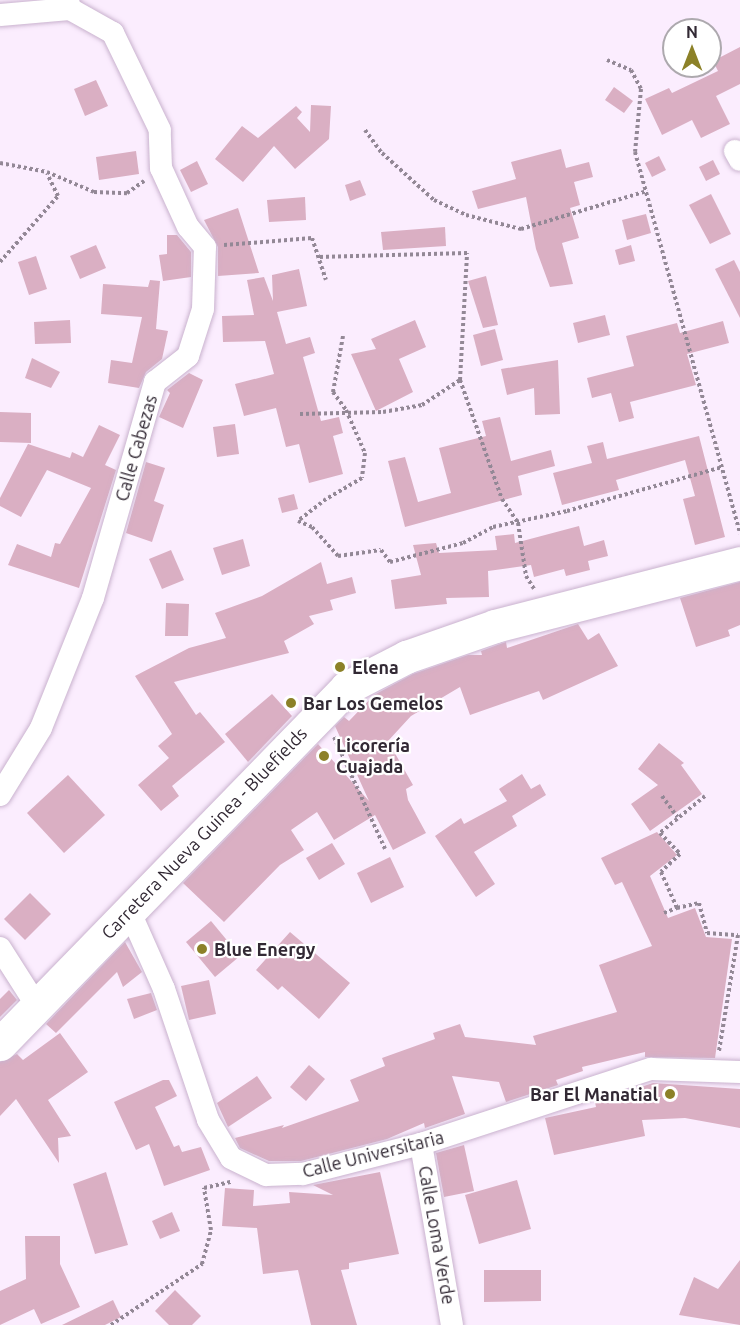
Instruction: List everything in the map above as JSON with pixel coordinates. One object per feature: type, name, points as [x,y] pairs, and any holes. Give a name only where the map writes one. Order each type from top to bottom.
[{"type":"highway","name":"Carretera Nueva Guinea - Bluefields","points":[[0,1044],[346,688],[406,657],[495,626],[740,563]]},
{"type":"street","points":[[0,15],[69,4],[113,33],[160,130],[161,168],[188,227],[205,247]]},
{"type":"street","name":"Calle Cabezas","points":[[0,795],[41,728],[93,598],[155,382],[188,356],[203,309],[205,247]]},
{"type":"street","name":"Calle Universitaria","points":[[129,910],[164,989],[208,1120],[231,1158],[266,1175],[303,1174],[421,1144],[651,1070],[740,1072]]},
{"type":"street","points":[[0,948],[37,1006]]},
{"type":"street","name":"Calle Loma Verde","points":[[421,1144],[452,1325]]},
{"type":"path","points":[[607,60],[631,70],[641,88],[635,152],[740,534]]},
{"type":"path","points":[[365,130],[382,153],[434,200],[466,215],[521,229],[647,191]]},
{"type":"path","points":[[0,163],[47,172],[94,192],[128,193],[161,168]]},
{"type":"path","points":[[0,262],[58,196],[47,172]]},
{"type":"path","points":[[205,247],[312,238],[326,280]]},
{"type":"path","points":[[318,257],[467,253],[460,380],[502,499],[518,523],[526,576],[549,612]]},
{"type":"path","points":[[343,336],[333,392],[346,410],[365,453],[362,478],[326,499],[298,521],[312,527],[338,556],[381,550],[390,562],[463,543],[493,527],[518,523],[722,467]]},
{"type":"path","points":[[300,414],[346,410],[383,412],[422,405],[460,380]]},
{"type":"path","points":[[323,711],[385,849]]},
{"type":"path","points":[[662,796],[678,817]]},
{"type":"path","points":[[677,908],[661,872],[680,854],[660,833],[705,796]]},
{"type":"path","points":[[664,913],[699,903],[707,933],[738,935],[717,1070]]},
{"type":"path","points":[[111,1325],[202,1264],[211,1230],[204,1188],[266,1175]]},
{"type":"building","points":[[740,47],[740,84],[716,96],[730,124],[701,138],[692,120],[662,135],[645,99],[669,88],[672,93],[703,78],[722,78],[722,56]]},
{"type":"building","points":[[96,80],[108,106],[85,116],[74,89]]},
{"type":"building","points":[[614,87],[633,101],[624,113],[605,100]]},
{"type":"building","points":[[311,105],[331,106],[329,139],[295,169],[274,146],[243,182],[215,159],[242,126],[258,138],[296,106],[302,112],[297,118],[310,132]]},
{"type":"building","points":[[561,149],[566,168],[589,162],[593,177],[574,182],[580,205],[570,208],[579,238],[562,243],[573,284],[550,287],[536,249],[526,197],[478,209],[472,191],[516,179],[511,162]]},
{"type":"building","points":[[136,151],[139,174],[99,180],[96,157]]},
{"type":"building","points":[[659,156],[666,170],[652,177],[645,163]]},
{"type":"building","points":[[713,160],[720,174],[706,181],[699,167]]},
{"type":"building","points":[[197,161],[208,184],[191,192],[180,170]]},
{"type":"building","points":[[360,180],[366,195],[350,201],[345,185]]},
{"type":"building","points":[[711,194],[731,234],[710,244],[689,205]]},
{"type":"building","points":[[305,197],[306,220],[269,222],[267,200]]},
{"type":"building","points":[[238,208],[259,273],[218,276],[218,247],[204,220]]},
{"type":"building","points":[[646,214],[651,233],[627,240],[622,220]]},
{"type":"building","points":[[445,227],[446,246],[383,250],[381,232]]},
{"type":"building","points":[[167,235],[177,235],[191,252],[191,277],[163,281],[159,255],[167,254]]},
{"type":"building","points":[[96,245],[106,268],[80,279],[70,256]]},
{"type":"building","points":[[631,245],[635,261],[619,265],[615,250]]},
{"type":"building","points":[[36,256],[47,289],[29,295],[18,262]]},
{"type":"building","points":[[734,260],[740,272],[740,318],[715,269]]},
{"type":"building","points":[[299,269],[307,306],[277,312],[286,344],[310,337],[315,353],[303,357],[321,421],[339,417],[343,433],[333,436],[343,474],[309,483],[299,444],[286,447],[276,408],[244,416],[235,384],[274,374],[265,341],[223,342],[222,316],[254,315],[247,280],[264,277],[273,301],[272,275]]},
{"type":"building","points":[[486,276],[498,325],[483,328],[468,281]]},
{"type":"building","points":[[150,280],[160,281],[156,329],[168,331],[162,359],[146,372],[139,388],[108,383],[111,360],[132,363],[142,317],[101,314],[103,284],[148,287]]},
{"type":"building","points":[[605,315],[610,335],[578,343],[573,323]]},
{"type":"building","points":[[70,320],[71,343],[35,344],[34,322]]},
{"type":"building","points":[[415,320],[426,347],[399,359],[413,392],[376,411],[351,354],[376,349],[371,339]]},
{"type":"building","points":[[723,321],[729,343],[687,354],[696,385],[630,402],[634,418],[619,422],[611,393],[592,398],[587,378],[634,366],[626,336],[677,323],[680,333]]},
{"type":"building","points":[[495,329],[503,360],[481,366],[473,335]]},
{"type":"building","points":[[32,358],[60,372],[51,388],[25,378]]},
{"type":"building","points":[[558,360],[560,414],[535,415],[534,388],[507,395],[501,369]]},
{"type":"building","points":[[189,373],[203,380],[183,428],[159,417],[170,393],[167,390]]},
{"type":"building","points":[[0,412],[31,413],[31,443],[0,442]]},
{"type":"building","points":[[500,417],[511,461],[551,450],[555,466],[518,476],[522,495],[405,527],[388,461],[405,457],[418,502],[451,493],[439,448],[486,436],[482,421]]},
{"type":"building","points":[[235,424],[239,454],[217,457],[213,427]]},
{"type":"building","points":[[99,425],[120,435],[105,465],[116,470],[79,588],[8,565],[17,544],[51,557],[55,543],[60,544],[91,488],[47,470],[21,517],[0,506],[0,498],[28,444],[70,458],[72,452],[83,457]]},
{"type":"building","points":[[699,436],[725,537],[695,545],[683,499],[695,496],[685,460],[616,480],[619,490],[562,505],[553,473],[592,463],[587,446],[603,442],[607,459]]},
{"type":"building","points":[[146,462],[165,468],[154,501],[164,505],[152,542],[126,533]]},
{"type":"building","points":[[294,494],[298,509],[282,513],[278,498]]},
{"type":"building","points":[[579,526],[584,546],[604,540],[608,556],[588,561],[590,570],[566,576],[564,569],[534,577],[531,565],[488,571],[489,597],[446,598],[447,604],[395,609],[391,580],[421,575],[413,545],[436,543],[439,553],[497,550],[495,536],[514,534],[515,543]]},
{"type":"building","points":[[243,539],[250,566],[222,575],[213,548]]},
{"type":"building","points":[[171,550],[184,580],[162,589],[149,559]]},
{"type":"building","points":[[321,562],[327,584],[352,577],[356,593],[330,600],[333,610],[309,616],[314,624],[284,641],[289,653],[174,682],[196,715],[200,712],[225,742],[172,786],[179,796],[161,811],[138,785],[169,758],[158,746],[172,734],[135,676],[189,648],[226,638],[215,613],[262,596]]},
{"type":"building","points":[[740,582],[740,625],[728,630],[730,636],[696,647],[680,598]]},
{"type":"building","points":[[166,603],[189,604],[188,636],[165,636]]},
{"type":"building","points":[[578,624],[588,640],[599,633],[618,666],[543,700],[539,691],[470,715],[460,687],[411,716],[388,741],[413,785],[406,789],[408,800],[426,833],[393,850],[375,815],[334,840],[317,812],[291,830],[304,850],[280,865],[224,922],[183,883],[318,744],[369,801],[335,726],[344,717],[349,721],[374,695],[413,674],[468,655],[482,655],[481,651],[506,642],[507,648]]},
{"type":"building","points":[[272,694],[292,716],[248,762],[225,734]]},
{"type":"building","points":[[659,743],[684,763],[681,765],[702,794],[650,831],[631,804],[658,785],[638,769]]},
{"type":"building","points":[[522,774],[531,789],[540,784],[546,795],[512,816],[517,826],[474,852],[495,884],[476,897],[435,836],[461,818],[464,824],[507,801],[499,789]]},
{"type":"building","points":[[68,775],[105,815],[64,853],[27,813]]},
{"type":"building","points":[[657,832],[677,855],[650,876],[668,918],[695,908],[706,937],[732,939],[715,1058],[645,1057],[645,1052],[582,1067],[583,1071],[556,1080],[558,1085],[506,1102],[499,1082],[452,1076],[465,1114],[425,1128],[424,1123],[387,1139],[301,1161],[269,1161],[240,1148],[235,1138],[284,1125],[282,1128],[359,1101],[350,1080],[385,1066],[382,1058],[435,1039],[433,1033],[460,1024],[465,1037],[536,1045],[533,1036],[617,1012],[599,965],[652,946],[622,882],[615,885],[601,858]]},
{"type":"building","points":[[332,843],[345,864],[319,880],[306,858]]},
{"type":"building","points":[[390,857],[404,887],[371,903],[357,873]]},
{"type":"building","points":[[30,893],[51,914],[25,940],[4,919]]},
{"type":"building","points":[[211,921],[240,956],[215,977],[186,942]]},
{"type":"building","points":[[290,932],[350,983],[319,1019],[282,986],[278,990],[256,970]]},
{"type":"building","points":[[125,942],[142,972],[123,987],[117,972],[56,1033],[46,1024]]},
{"type":"building","points":[[209,980],[216,1014],[189,1020],[181,986]]},
{"type":"building","points":[[9,990],[17,1000],[0,1017],[0,999]]},
{"type":"building","points":[[151,993],[157,1010],[134,1019],[127,999]]},
{"type":"building","points":[[60,1033],[88,1072],[48,1100],[71,1136],[58,1138],[59,1163],[16,1099],[0,1116],[0,1062],[17,1054],[23,1060]]},
{"type":"building","points":[[309,1065],[325,1079],[306,1101],[290,1087]]},
{"type":"building","points":[[257,1076],[272,1098],[228,1127],[217,1103]]},
{"type":"building","points":[[163,1080],[169,1080],[177,1096],[155,1107],[174,1147],[179,1145],[182,1152],[201,1147],[210,1170],[164,1186],[149,1144],[136,1150],[114,1102]]},
{"type":"building","points":[[653,1083],[740,1089],[740,1128],[685,1118],[642,1120],[645,1136],[554,1155],[545,1118],[596,1107],[595,1102]]},
{"type":"building","points":[[464,1145],[474,1191],[444,1197],[436,1153]]},
{"type":"building","points":[[106,1172],[128,1245],[95,1254],[73,1184]]},
{"type":"building","points":[[380,1172],[399,1254],[349,1263],[349,1269],[341,1270],[357,1325],[311,1325],[298,1270],[263,1274],[257,1228],[222,1226],[225,1188],[254,1190],[253,1206],[290,1203],[289,1192],[333,1195],[313,1185]]},
{"type":"building","points":[[517,1180],[531,1229],[479,1244],[465,1195]]},
{"type":"building","points":[[172,1212],[180,1231],[160,1239],[152,1221]]},
{"type":"building","points":[[25,1236],[60,1236],[60,1264],[80,1307],[41,1324],[34,1309],[0,1325],[0,1291],[26,1279]]},
{"type":"building","points":[[740,1260],[740,1325],[679,1315],[694,1277],[718,1289]]},
{"type":"building","points":[[484,1270],[541,1270],[541,1301],[484,1302]]},
{"type":"building","points":[[175,1290],[201,1316],[192,1325],[169,1325],[155,1311]]},
{"type":"building","points":[[113,1300],[121,1317],[105,1325],[62,1325]]},
{"type":"place","name":"Elena","points":[[340,667]]},
{"type":"place","name":"Bar Los Gemelos","points":[[291,703]]},
{"type":"place","name":"Licorería Cuajada","points":[[324,756]]},
{"type":"place","name":"Blue Energy","points":[[202,949]]},
{"type":"place","name":"Bar El Manatial","points":[[670,1094]]}]
